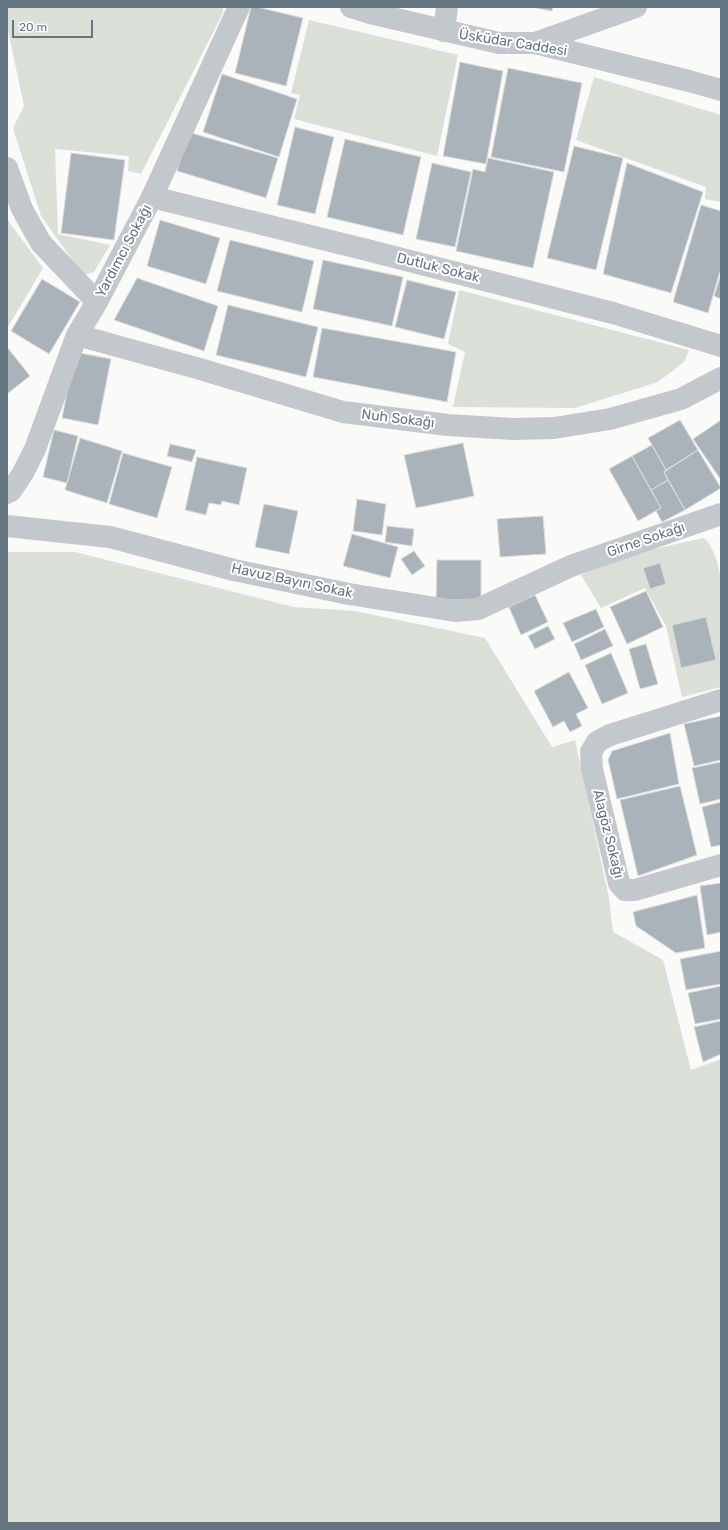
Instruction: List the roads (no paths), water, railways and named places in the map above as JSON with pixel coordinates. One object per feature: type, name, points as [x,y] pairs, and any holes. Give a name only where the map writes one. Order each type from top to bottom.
[{"type":"street","name":"Yardımcı Sokağı","points":[[7,493],[11,491],[23,473],[35,449],[77,335],[152,197],[239,7]]},
{"type":"street","name":"Üsküdar Caddesi","points":[[351,7],[370,13],[499,43],[536,44],[721,90]]},
{"type":"street","points":[[444,31],[447,7]]},
{"type":"street","points":[[536,44],[636,7]]},
{"type":"street","points":[[7,168],[22,209],[41,243],[96,302]]},
{"type":"street","name":"Dutluk Sokak","points":[[152,197],[356,247],[613,313],[721,346]]},
{"type":"street","name":"Nuh Sokağı","points":[[77,335],[343,412],[448,425],[514,429],[554,428],[610,419],[680,398],[721,378]]},
{"type":"street","name":"Girne Sokağı","points":[[571,566],[720,516]]},
{"type":"street","name":"Havuz Bayırı Sokak","points":[[7,526],[110,537],[234,570],[349,594],[455,611],[478,609],[571,566]]},
{"type":"street","name":"Alagöz Sokağı","points":[[721,700],[610,735],[597,742],[591,752],[592,769],[618,883],[625,890],[635,890],[721,866]]}]
